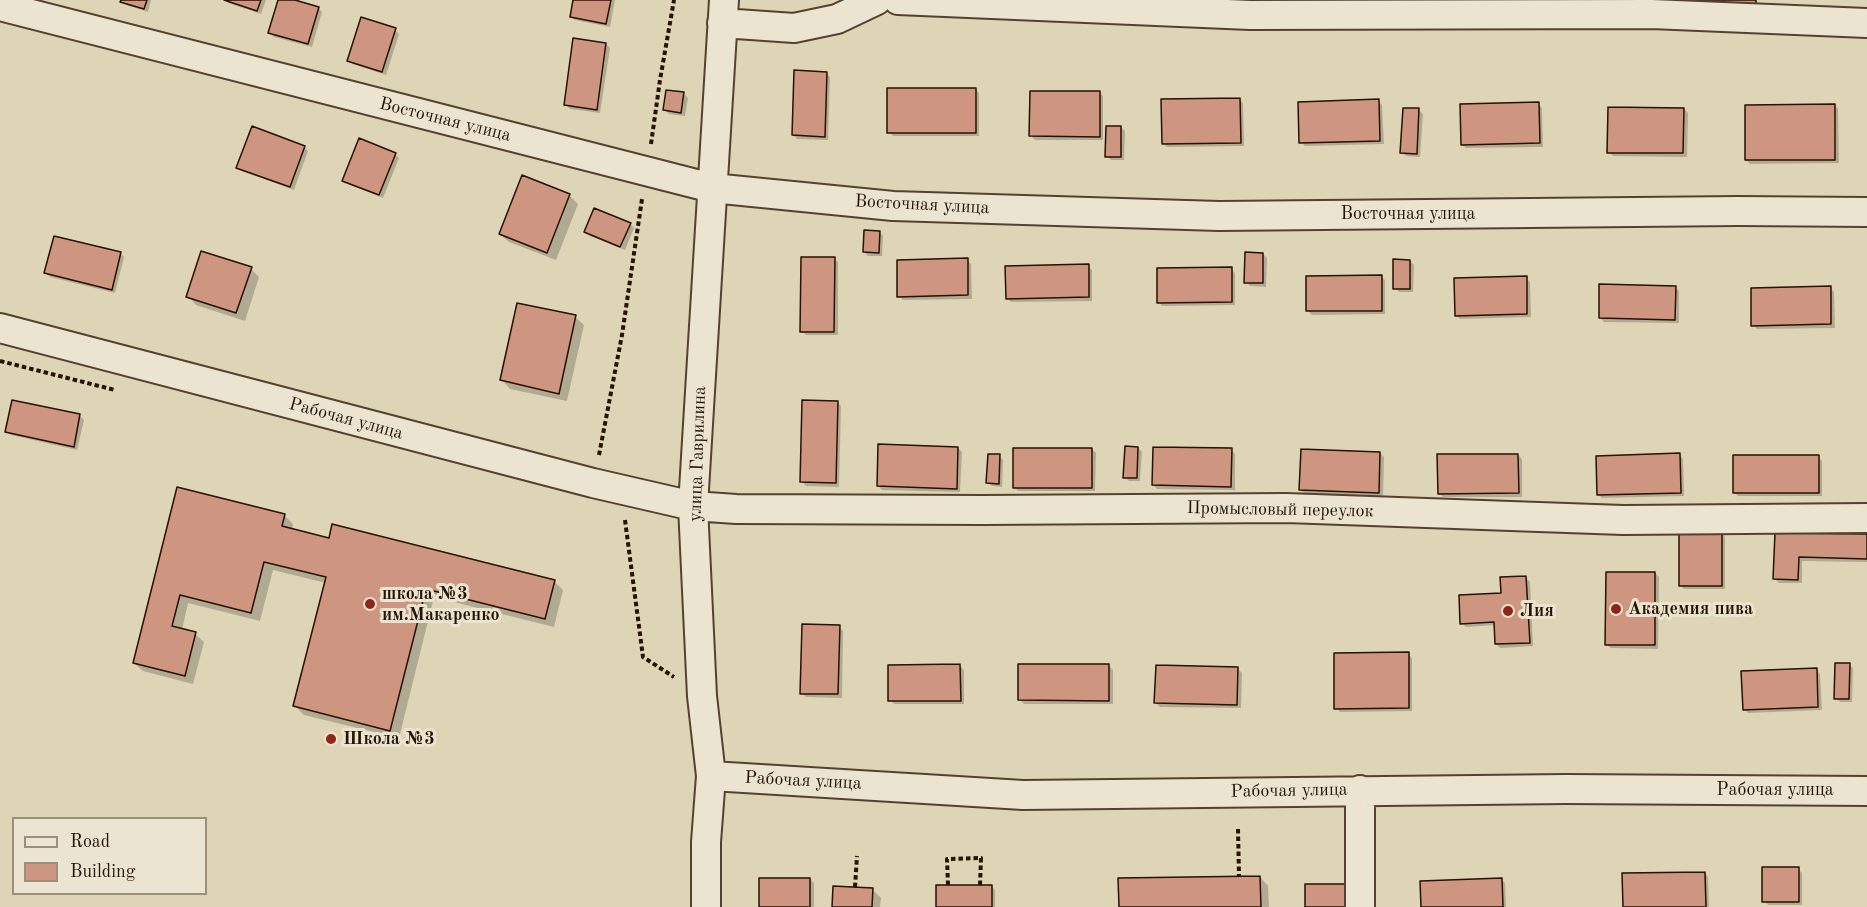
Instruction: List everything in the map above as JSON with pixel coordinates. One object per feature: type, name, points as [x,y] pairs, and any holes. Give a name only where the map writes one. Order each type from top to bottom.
[{"type":"street","points":[[723,11],[794,28],[837,19],[877,0]]},
{"type":"street","points":[[898,0],[1250,15],[1651,14],[1867,23]]},
{"type":"street","name":"Восточная улица","points":[[0,6],[712,188],[893,206],[1219,216],[1867,212]]},
{"type":"street","name":"улица Гаврилина","points":[[706,907],[706,842],[711,776],[702,696],[693,506],[723,11]]},
{"type":"street","name":"Рабочая улица","points":[[0,328],[593,483],[693,506]]},
{"type":"street","name":"Промысловый переулок","points":[[693,506],[971,510],[1286,508],[1623,520],[1867,518]]},
{"type":"street","name":"Рабочая улица","points":[[711,776],[1023,795],[1360,790],[1867,791]]},
{"type":"street","points":[[1360,790],[1360,907]]},
{"type":"path","points":[[593,483],[622,335],[674,0]]},
{"type":"path","points":[[626,520],[643,657],[702,696]]},
{"type":"path","points":[[1238,829],[1239,876]]},
{"type":"path","points":[[855,887],[856,856]]},
{"type":"path","points":[[948,885],[947,859],[981,858],[980,885]]},
{"type":"building","points":[[121,0],[147,0],[144,9],[120,2]]},
{"type":"building","points":[[224,0],[261,0],[257,11]]},
{"type":"building","points":[[278,0],[295,0],[319,7],[308,44],[268,33]]},
{"type":"building","points":[[573,0],[611,0],[606,24],[570,17]]},
{"type":"building","points":[[1685,0],[1756,0],[1756,8],[1685,6]]},
{"type":"building","points":[[361,17],[396,28],[382,72],[347,61]]},
{"type":"building","points":[[573,38],[606,43],[597,110],[564,105]]},
{"type":"building","points":[[794,70],[827,72],[825,137],[792,135]]},
{"type":"building","points":[[887,88],[976,88],[976,133],[887,133]]},
{"type":"building","points":[[666,90],[684,92],[681,113],[663,110]]},
{"type":"building","points":[[1030,91],[1100,91],[1100,137],[1029,136]]},
{"type":"building","points":[[1240,98],[1241,143],[1162,144],[1161,99]]},
{"type":"building","points":[[1379,99],[1380,141],[1299,143],[1298,102]]},
{"type":"building","points":[[1539,102],[1540,143],[1461,145],[1460,104]]},
{"type":"building","points":[[1835,104],[1835,160],[1745,160],[1745,105]]},
{"type":"building","points":[[1608,107],[1684,108],[1683,153],[1607,153]]},
{"type":"building","points":[[1403,108],[1419,108],[1417,154],[1400,153]]},
{"type":"building","points":[[252,126],[305,146],[290,187],[236,168]]},
{"type":"building","points":[[1106,126],[1121,126],[1121,157],[1105,157]]},
{"type":"building","points":[[359,138],[396,153],[379,195],[342,181]]},
{"type":"building","points":[[522,175],[570,194],[547,253],[499,234]]},
{"type":"building","points":[[594,208],[631,223],[620,247],[584,232]]},
{"type":"building","points":[[864,230],[880,231],[879,253],[863,252]]},
{"type":"building","points":[[54,236],[121,252],[112,290],[44,273]]},
{"type":"building","points":[[201,251],[252,267],[236,313],[186,297]]},
{"type":"building","points":[[1245,252],[1263,253],[1263,283],[1244,283]]},
{"type":"building","points":[[801,257],[835,257],[834,332],[800,332]]},
{"type":"building","points":[[968,258],[968,295],[897,297],[897,260]]},
{"type":"building","points":[[1393,259],[1410,260],[1410,289],[1393,289]]},
{"type":"building","points":[[1089,264],[1089,297],[1006,299],[1005,266]]},
{"type":"building","points":[[1232,267],[1232,302],[1157,303],[1157,268]]},
{"type":"building","points":[[1382,275],[1382,311],[1306,311],[1306,276]]},
{"type":"building","points":[[1527,276],[1527,314],[1455,316],[1454,278]]},
{"type":"building","points":[[1599,284],[1676,286],[1675,320],[1599,318]]},
{"type":"building","points":[[1831,286],[1831,324],[1751,326],[1751,288]]},
{"type":"building","points":[[517,303],[576,315],[559,394],[500,380]]},
{"type":"building","points":[[12,400],[80,414],[74,447],[5,432]]},
{"type":"building","points":[[802,400],[838,401],[836,483],[800,482]]},
{"type":"building","points":[[878,444],[958,447],[957,489],[877,486]]},
{"type":"building","points":[[1125,446],[1138,447],[1137,478],[1123,478]]},
{"type":"building","points":[[1153,447],[1232,448],[1231,487],[1152,485]]},
{"type":"building","points":[[1013,448],[1092,448],[1092,488],[1013,488]]},
{"type":"building","points":[[1301,449],[1380,452],[1379,493],[1299,490]]},
{"type":"building","points":[[1680,453],[1681,493],[1597,495],[1596,456]]},
{"type":"building","points":[[988,454],[1000,454],[999,484],[986,483]]},
{"type":"building","points":[[1437,454],[1518,454],[1519,493],[1438,494]]},
{"type":"building","points":[[1733,455],[1819,455],[1819,493],[1733,493]]},
{"type":"building","name":"школа №3 им.Макаренко","points":[[177,487],[285,514],[282,526],[329,538],[332,524],[555,580],[545,619],[426,589],[390,731],[293,706],[326,577],[264,562],[251,613],[180,595],[172,626],[196,632],[185,676],[133,663]]},
{"type":"building","points":[[1679,531],[1722,531],[1722,586],[1679,586]]},
{"type":"building","points":[[1775,533],[1867,534],[1867,559],[1799,557],[1798,580],[1773,579]]},
{"type":"building","points":[[1606,572],[1655,572],[1655,645],[1605,645]]},
{"type":"building","points":[[1526,576],[1530,643],[1495,644],[1494,622],[1460,624],[1459,595],[1501,593],[1500,577]]},
{"type":"building","points":[[802,624],[840,625],[838,694],[800,694]]},
{"type":"building","points":[[1409,652],[1409,708],[1334,709],[1334,653]]},
{"type":"building","points":[[1835,663],[1850,663],[1849,699],[1834,699]]},
{"type":"building","points":[[960,664],[961,701],[888,701],[888,665]]},
{"type":"building","points":[[1018,664],[1109,664],[1109,701],[1018,700]]},
{"type":"building","points":[[1156,665],[1238,667],[1237,705],[1154,703]]},
{"type":"building","points":[[1817,668],[1818,707],[1743,710],[1741,671]]},
{"type":"building","points":[[1762,867],[1799,867],[1799,902],[1762,902]]},
{"type":"building","points":[[1705,872],[1706,907],[1623,907],[1622,873]]},
{"type":"building","points":[[1260,876],[1261,907],[1119,907],[1118,878]]},
{"type":"building","points":[[759,878],[810,878],[810,907],[759,907]]},
{"type":"building","points":[[1502,878],[1503,907],[1421,907],[1420,881]]},
{"type":"building","points":[[1305,884],[1345,884],[1345,907],[1305,907]]},
{"type":"building","points":[[936,885],[992,885],[992,907],[936,907]]},
{"type":"building","points":[[833,886],[873,888],[872,907],[832,907]]},
{"type":"place","name":"школа №3 им.Макаренко","points":[[370,604]]},
{"type":"place","name":"Академия пива","points":[[1616,609]]},
{"type":"place","name":"Лия","points":[[1508,611]]},
{"type":"place","name":"Школа №3","points":[[331,739]]}]
